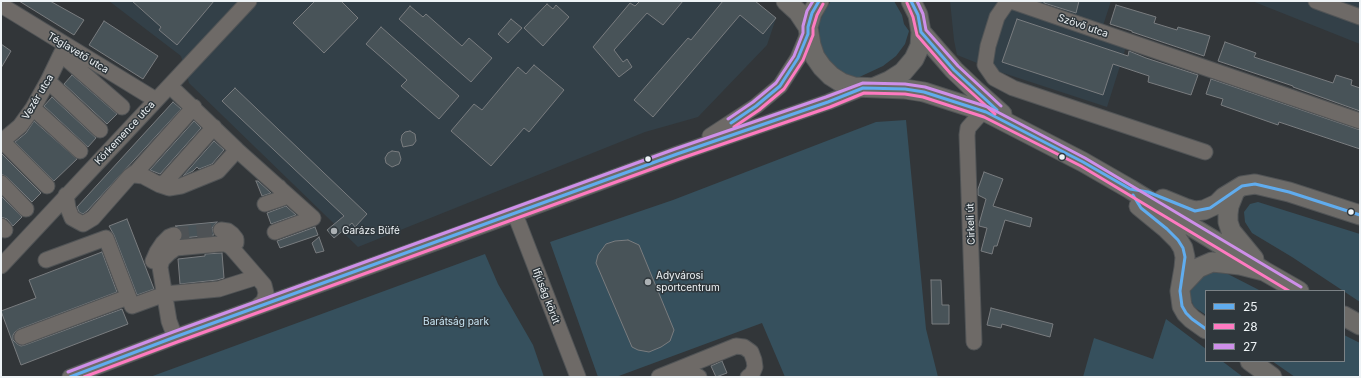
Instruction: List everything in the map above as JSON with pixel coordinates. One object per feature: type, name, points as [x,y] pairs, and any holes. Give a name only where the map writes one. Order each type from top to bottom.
[{"type":"main road","points":[[786,1],[798,12],[808,31],[815,57],[831,76],[848,85],[905,89],[924,92],[983,111],[1020,129],[1130,189],[1297,290]]},
{"type":"main road","points":[[808,31],[812,13],[819,1]]},
{"type":"main road","points":[[868,87],[889,81],[903,72],[914,59],[920,46],[917,12]]},
{"type":"main road","points":[[917,12],[974,89],[1020,129]]},
{"type":"main road","points":[[1130,189],[1148,192],[1185,208],[1204,210],[1210,208],[1242,186],[1249,184],[1264,185],[1360,215]]},
{"type":"main road","points":[[1130,189],[1141,208],[1167,229],[1178,240],[1183,248],[1184,262],[1180,299],[1186,312],[1192,319],[1205,328]]},
{"type":"main road","points":[[1235,191],[1228,214],[1228,222],[1237,239],[1264,271]]},
{"type":"main road","points":[[1182,285],[1198,268],[1212,262],[1240,265],[1264,271]]},
{"type":"main road","points":[[1345,317],[1360,325]]},
{"type":"main road","points":[[1251,362],[1272,377]]},
{"type":"street","name":"Körkemence utca","points":[[1,266],[249,1]]},
{"type":"street","points":[[1008,1],[997,17],[988,46],[985,65],[994,78],[1013,88],[1205,152]]},
{"type":"street","name":"Szövő utca","points":[[1011,1],[1360,121]]},
{"type":"street","points":[[1316,1],[1360,17]]},
{"type":"street","name":"Téglavető utca","points":[[1,5],[63,50],[156,100]]},
{"type":"street","points":[[678,154],[717,132],[756,106],[780,86],[798,58],[808,31]]},
{"type":"street","points":[[63,50],[122,107]]},
{"type":"street","name":"Vezér utca","points":[[1,142],[20,126],[33,108],[63,50]]},
{"type":"street","points":[[48,81],[100,130]]},
{"type":"street","points":[[170,86],[194,107],[237,150],[313,218],[274,232]]},
{"type":"street","points":[[70,377],[258,306],[868,87]]},
{"type":"street","points":[[66,195],[68,208],[72,218],[83,224],[92,218],[130,176],[137,171],[194,107]]},
{"type":"street","points":[[33,108],[80,150]]},
{"type":"street","name":"Cirkeli út","points":[[974,342],[967,135],[968,128],[983,111]]},
{"type":"street","points":[[160,186],[214,127]]},
{"type":"street","points":[[1,142],[47,186]]},
{"type":"street","points":[[130,176],[143,176],[160,186],[169,188],[181,186],[218,171],[237,150]]},
{"type":"street","points":[[1,183],[26,209]]},
{"type":"street","points":[[265,204],[283,198],[284,195],[279,187]]},
{"type":"street","name":"Ifjúság körút","points":[[515,214],[578,377]]},
{"type":"street","points":[[221,230],[228,231],[236,239],[236,243],[231,247]]},
{"type":"street","points":[[164,294],[159,290],[155,280],[153,262],[163,243],[169,237],[174,235]]},
{"type":"street","points":[[46,260],[106,238],[132,306],[164,294],[219,289],[257,277]]},
{"type":"street","points":[[174,337],[169,321],[160,267],[162,260],[176,248],[219,244],[226,244],[231,247],[264,285],[266,293],[264,301],[258,306]]},
{"type":"street","points":[[22,337],[128,297]]},
{"type":"street","points":[[664,376],[730,348],[744,346],[751,352],[755,366],[752,374],[748,377]]},
{"type":"street","points":[[684,368],[699,377]]},
{"type":"shaded area","points":[[109,1],[755,1],[776,18],[767,45],[698,117],[645,132],[358,247],[189,83],[181,56]]},
{"type":"shaded area","points":[[950,1],[1111,1],[1099,38],[1126,47],[1107,107],[997,71],[957,55]]},
{"type":"shaded area","points":[[1252,1],[1360,1],[1360,44]]},
{"type":"green space","points":[[831,1],[894,1],[902,15],[904,24],[909,31],[905,44],[896,56],[883,66],[853,80],[838,71],[820,49],[819,23]]},
{"type":"green space","points":[[906,120],[926,329],[938,377],[785,377],[762,323],[616,377],[598,377],[550,242],[673,200],[876,122]]},
{"type":"green space","points":[[1258,202],[1360,234],[1360,302],[1345,292],[1345,290],[1342,290],[1252,233],[1245,222],[1244,212],[1250,204]]},
{"type":"green space","name":"Barátság park","points":[[485,254],[498,284],[533,345],[544,377],[150,377]]},
{"type":"green space","points":[[1212,270],[1222,271],[1259,290],[1205,290],[1205,314],[1194,307],[1189,295],[1192,283]]},
{"type":"green space","points":[[1166,319],[1205,348],[1205,362],[1223,362],[1243,377],[1083,377],[1094,338],[1153,359]]},
{"type":"green space","points":[[1345,336],[1360,343],[1360,377],[1295,377],[1273,362],[1345,362]]},
{"type":"building","points":[[19,1],[50,1],[84,20],[74,35]]},
{"type":"building","points":[[132,1],[214,1],[177,45],[159,30],[161,27]]},
{"type":"building","points":[[315,1],[341,1],[358,18],[324,53],[293,23]]},
{"type":"building","points":[[640,1],[683,1],[663,25],[647,13],[614,50],[623,62],[627,59],[632,67],[619,77],[593,47],[630,3],[635,6]]},
{"type":"building","points":[[723,1],[755,1],[776,18],[763,34],[740,15],[653,117],[634,100],[688,38],[691,40]]},
{"type":"building","points":[[1044,1],[1079,1],[1076,13],[1044,3]]},
{"type":"building","points":[[547,4],[553,9],[556,5],[569,17],[543,46],[524,28]]},
{"type":"building","points":[[1116,5],[1156,17],[1154,23],[1177,30],[1178,27],[1210,36],[1204,56],[1110,24]]},
{"type":"building","points":[[410,6],[423,17],[426,14],[462,46],[469,38],[492,58],[471,82],[399,19]]},
{"type":"building","points":[[511,19],[522,28],[508,43],[498,34]]},
{"type":"building","points":[[1017,19],[1128,56],[1129,51],[1198,75],[1191,95],[1148,82],[1149,76],[1113,64],[1103,95],[1002,62]]},
{"type":"building","points":[[104,21],[158,56],[143,79],[89,45]]},
{"type":"building","points":[[381,27],[459,96],[439,119],[401,86],[407,80],[366,44]]},
{"type":"building","points":[[1225,42],[1256,53],[1254,57],[1333,83],[1336,75],[1352,80],[1351,85],[1360,88],[1360,111],[1293,86],[1218,61]]},
{"type":"building","points":[[1,44],[11,51],[1,68]]},
{"type":"building","points":[[534,65],[564,90],[529,132],[524,128],[491,166],[451,131],[474,104],[482,110],[518,67],[526,74]]},
{"type":"building","points":[[72,75],[117,114],[107,124],[64,84]]},
{"type":"building","points":[[1211,79],[1360,130],[1360,149],[1279,122],[1278,125],[1221,105],[1223,99],[1206,94]]},
{"type":"building","points":[[235,88],[367,214],[355,227],[352,223],[334,238],[327,230],[344,216],[222,101]]},
{"type":"building","points":[[52,97],[96,138],[88,147],[44,106]]},
{"type":"building","points":[[173,102],[181,109],[87,211],[83,214],[79,212],[77,207]]},
{"type":"building","points":[[34,121],[77,159],[54,181],[15,142],[26,133]]},
{"type":"building","points":[[194,121],[201,128],[160,174],[150,170]]},
{"type":"building","points":[[410,131],[415,134],[416,141],[413,145],[403,147],[401,140],[402,135],[405,132]]},
{"type":"building","points":[[214,141],[224,150],[212,164],[199,169],[197,167],[193,171],[183,176]]},
{"type":"building","points":[[392,151],[399,152],[401,159],[399,164],[392,167],[386,163],[385,158],[388,153]]},
{"type":"building","points":[[1,153],[41,193],[32,202],[7,177],[1,174]]},
{"type":"building","points":[[984,172],[1003,179],[993,206],[1032,218],[1030,227],[1005,220],[997,246],[994,246],[992,254],[981,251],[987,228],[979,226],[979,224],[986,199],[978,195],[978,189]]},
{"type":"building","points":[[256,181],[258,181],[271,193],[262,196]]},
{"type":"building","points":[[1,196],[22,217],[13,226],[7,219],[1,217]]},
{"type":"building","points":[[286,206],[296,215],[271,224],[267,213]]},
{"type":"building","points":[[127,219],[154,289],[137,295],[114,235],[109,226]]},
{"type":"building","points":[[217,222],[212,228],[214,235],[182,238],[182,231],[175,226]]},
{"type":"building","points":[[315,227],[318,235],[280,248],[277,241]]},
{"type":"building","points":[[319,237],[324,251],[316,253],[312,243]]},
{"type":"building","points":[[628,240],[639,245],[674,330],[670,341],[649,352],[632,347],[596,263],[598,255],[606,244],[615,241]]},
{"type":"building","points":[[102,252],[117,292],[19,329],[13,335],[13,340],[21,346],[25,345],[122,309],[128,324],[21,365],[1,311],[36,298],[29,280]]},
{"type":"building","points":[[222,253],[224,278],[180,284],[178,259],[205,256],[205,254]]},
{"type":"building","points":[[931,280],[941,280],[942,305],[949,305],[949,324],[932,324]]},
{"type":"building","points":[[991,308],[1053,324],[1050,337],[1002,324],[1001,328],[987,325]]},
{"type":"building","points":[[722,361],[727,373],[716,377],[711,366]]},
{"type":"tunnel","points":[[174,235],[221,230]]},
{"type":"transit line","name":"27","points":[[728,119],[753,102],[776,83],[794,56],[803,33],[803,26],[807,11],[813,1]]},
{"type":"transit line","name":"25","points":[[731,123],[756,106],[780,86],[798,58],[808,34],[808,27],[812,13],[819,1]]},
{"type":"transit line","name":"25","points":[[911,1],[918,15],[921,32],[954,70],[997,110]]},
{"type":"transit line","name":"27","points":[[917,1],[923,14],[926,30],[958,66],[1001,106]]},
{"type":"transit line","name":"28","points":[[907,3],[913,17],[917,35],[951,74],[995,114]]},
{"type":"transit line","name":"28","points":[[734,127],[759,110],[784,89],[803,60],[813,35],[813,28],[817,15],[823,4]]},
{"type":"transit line","name":"27","points":[[68,372],[173,332],[675,149],[863,83],[905,84],[925,87],[988,107],[1085,158],[1301,287]]},
{"type":"transit line","name":"25","points":[[70,377],[175,337],[677,154],[828,102],[863,88],[905,89],[924,92],[986,112],[1083,162],[1130,189],[1148,192],[1195,211],[1210,208],[1242,186],[1255,184],[1289,192],[1360,215]]},
{"type":"transit line","name":"28","points":[[84,377],[679,159],[830,107],[864,93],[905,94],[923,97],[984,117],[1081,166],[1287,290]]},
{"type":"transit line","name":"25","points":[[1133,195],[1141,208],[1167,229],[1178,240],[1183,248],[1185,257],[1180,291],[1182,306],[1192,319],[1205,328]]},
{"type":"place","name":"Garázs Büfé","points":[[334,231]]},
{"type":"place","name":"Adyvárosi sportcentrum","points":[[648,282]]}]
